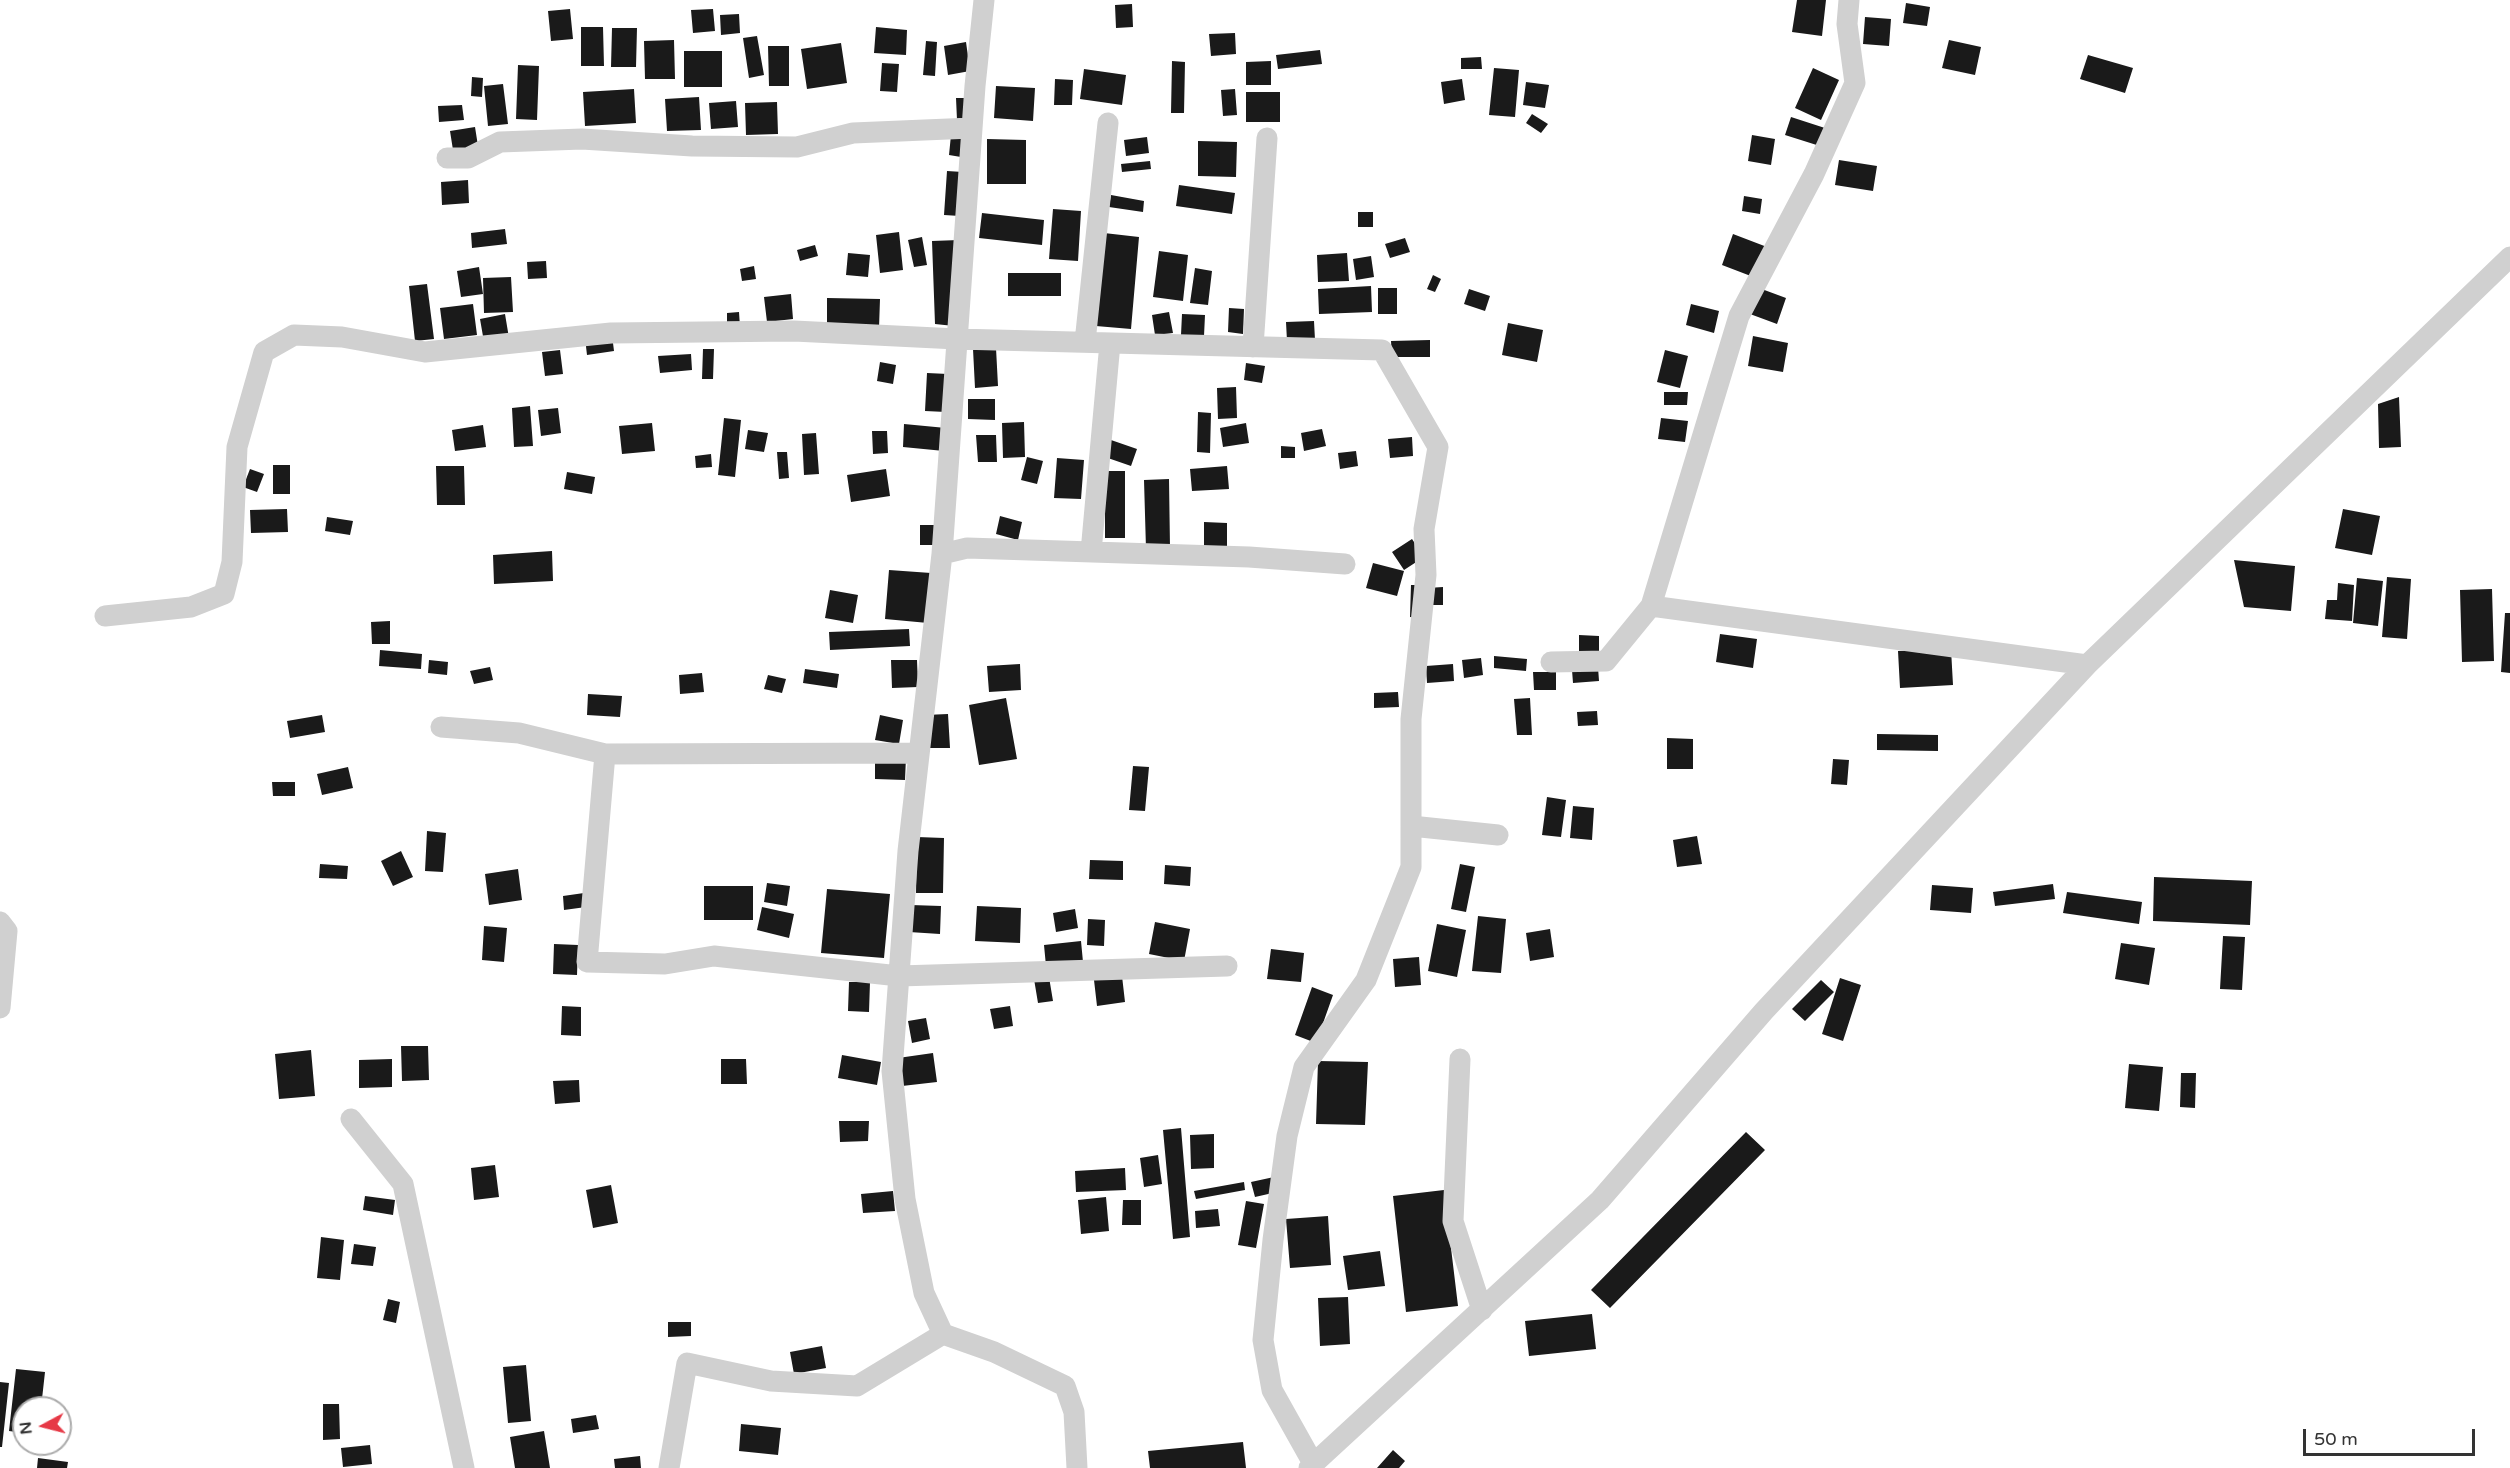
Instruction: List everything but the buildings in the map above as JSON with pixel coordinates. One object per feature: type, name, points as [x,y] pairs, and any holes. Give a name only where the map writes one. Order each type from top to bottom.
[{"type":"street","points":[[984,0],[972,128],[942,554],[908,851],[892,1071],[905,1199],[924,1293],[943,1334],[994,1352],[1065,1386],[1074,1412],[1077,1468]]},
{"type":"street","points":[[1551,662],[1606,661],[1651,606],[1739,316],[1814,174],[1855,83],[1847,24],[1849,0]]},
{"type":"street","points":[[1085,342],[1108,123]]},
{"type":"street","points":[[447,158],[468,158],[500,142],[582,139],[692,146],[797,147],[853,133],[972,128]]},
{"type":"street","points":[[1253,347],[1267,138]]},
{"type":"street","points":[[105,616],[191,607],[224,594],[232,562],[237,447],[264,352],[294,335],[342,337],[425,352],[610,333],[794,332],[957,339],[1382,350],[1438,447],[1424,529],[1426,575],[1411,719],[1411,867],[1366,980],[1304,1067],[1287,1136],[1263,1340],[1272,1390],[1312,1467],[1600,1200],[1764,1011],[2087,665],[2510,257]]},
{"type":"street","points":[[1091,552],[1110,343]]},
{"type":"street","points":[[942,554],[967,548],[1249,557],[1345,564]]},
{"type":"street","points":[[1651,606],[2087,665]]},
{"type":"street","points":[[441,727],[519,734],[605,754],[919,753]]},
{"type":"street","points":[[605,754],[587,963],[665,964],[714,956],[899,976],[1227,966]]},
{"type":"street","points":[[1411,826],[1498,835]]},
{"type":"street","points":[[0,922],[6,931],[0,1008]]},
{"type":"street","points":[[1460,1059],[1453,1221],[1482,1310]]},
{"type":"street","points":[[351,1119],[403,1184],[464,1468]]},
{"type":"street","points":[[669,1468],[687,1363],[771,1381],[857,1386],[943,1334]]}]
